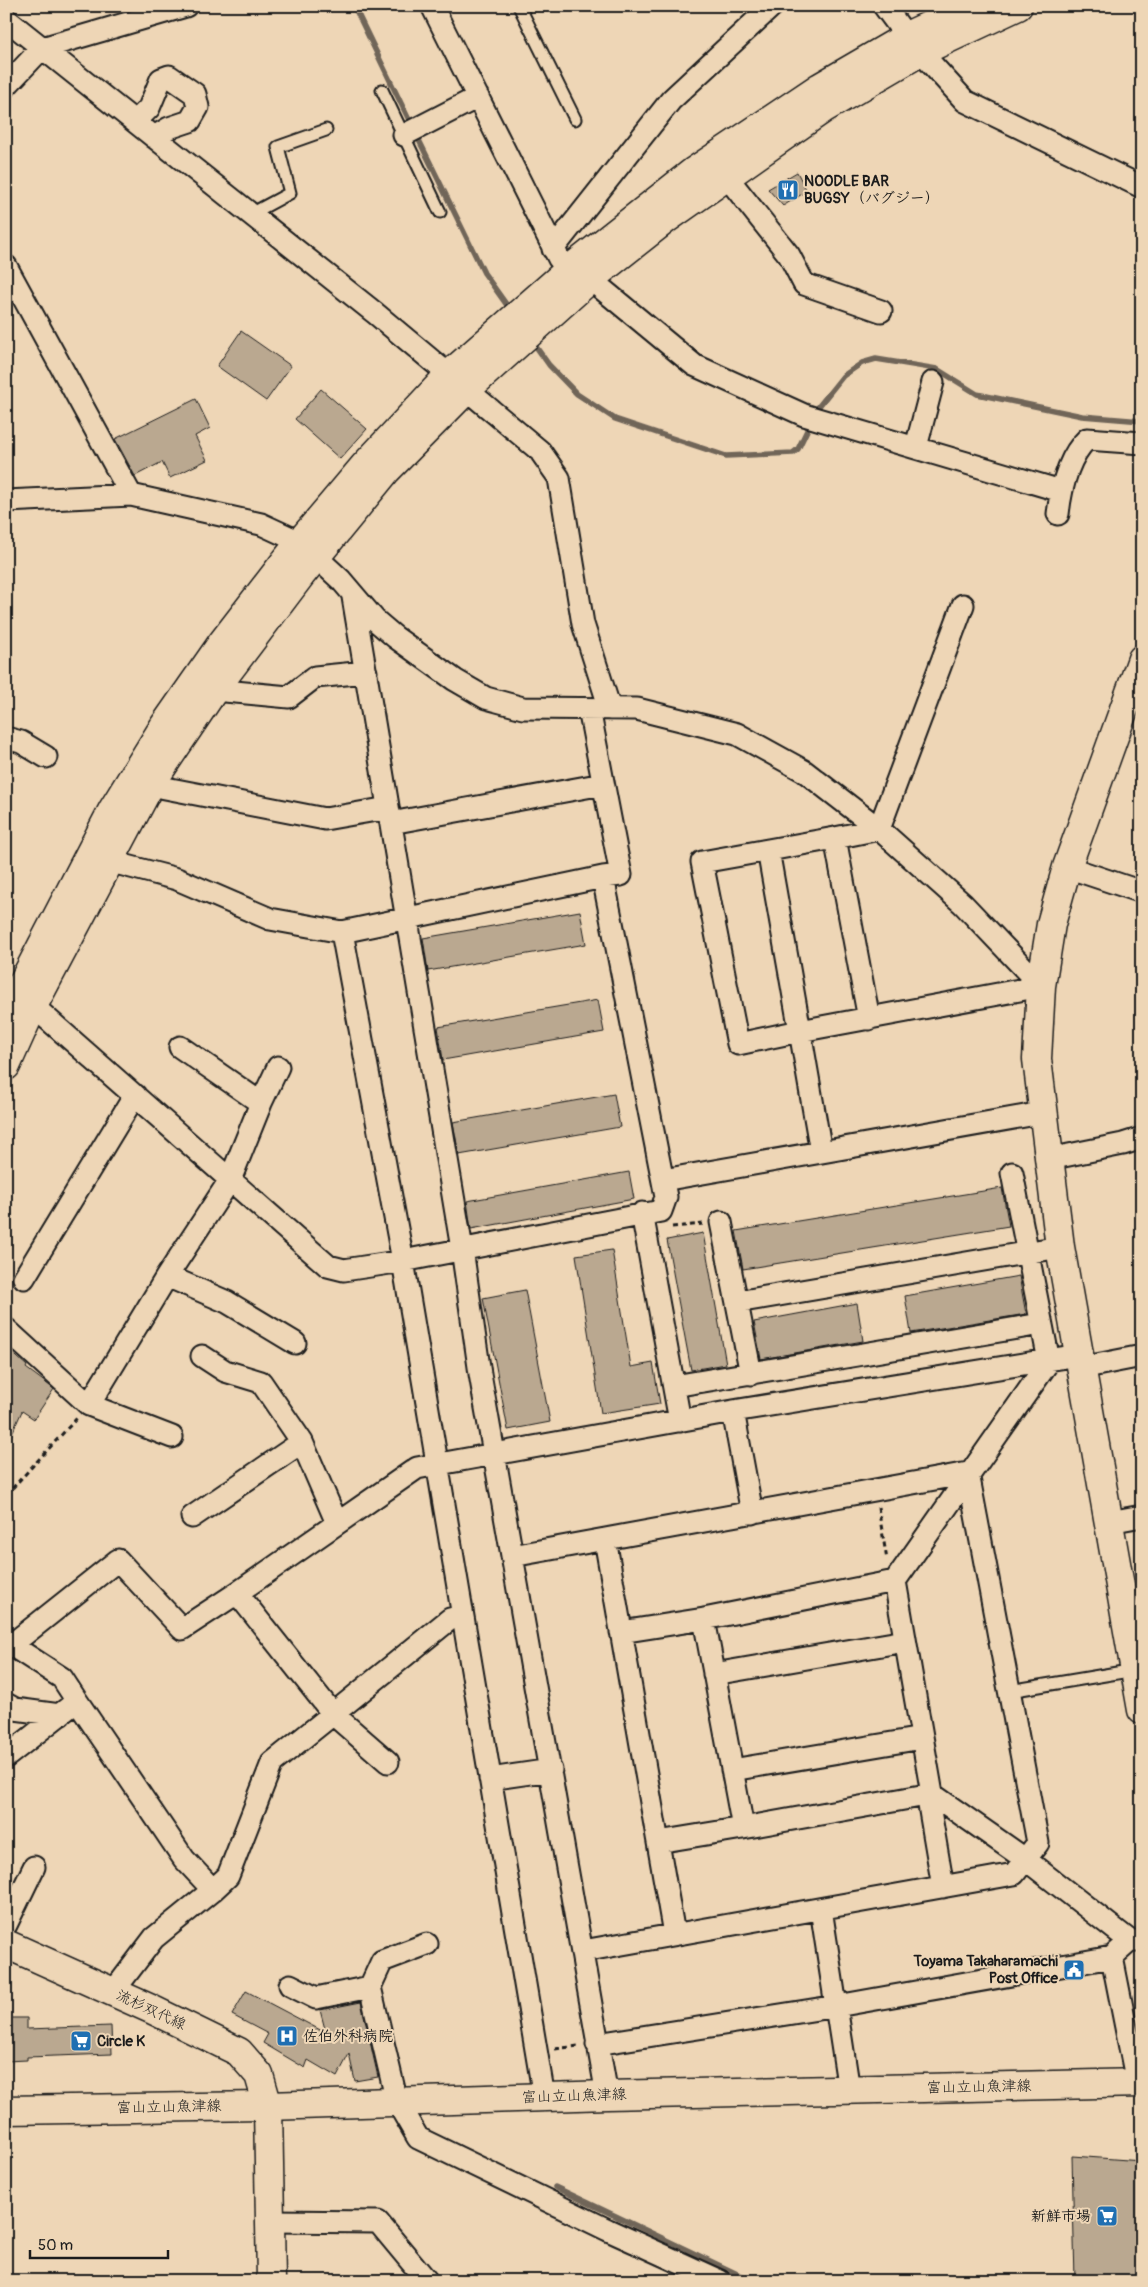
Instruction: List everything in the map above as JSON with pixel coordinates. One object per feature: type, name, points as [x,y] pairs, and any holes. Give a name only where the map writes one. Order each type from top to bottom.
[{"type":"street","points":[[6,86],[42,48],[186,6]]},
{"type":"street","points":[[432,6],[478,97],[571,266],[694,365],[804,415],[1060,491]]},
{"type":"street","points":[[571,266],[671,100],[772,6]]},
{"type":"street","points":[[884,6],[914,44],[965,101],[1142,187]]},
{"type":"street","points":[[571,266],[666,219],[971,6]]},
{"type":"street","points":[[6,1066],[15,1003],[113,809],[164,726],[222,643],[308,549],[387,470],[457,383],[571,266],[693,172],[820,87],[914,44],[1018,6]]},
{"type":"street","points":[[6,19],[375,312],[540,451],[559,478],[583,624],[610,709]]},
{"type":"street","points":[[136,122],[149,108],[161,79],[169,76],[195,94],[198,107],[190,121],[170,128],[154,137]]},
{"type":"street","points":[[404,136],[478,97]]},
{"type":"street","points":[[727,177],[789,256],[804,284],[881,311]]},
{"type":"street","points":[[6,266],[131,495]]},
{"type":"street","points":[[916,448],[933,382]]},
{"type":"street","points":[[1058,514],[1060,491],[1078,447],[1087,439],[1142,443]]},
{"type":"street","points":[[6,501],[131,495],[261,524],[308,549],[341,580],[353,597],[395,637],[456,680],[486,698],[524,708],[637,709],[737,734],[804,771],[879,830],[963,904],[1041,986]]},
{"type":"street","points":[[15,1003],[108,861],[150,785],[308,549]]},
{"type":"street","points":[[353,597],[462,1249],[480,1374],[583,1951],[597,2044],[608,2095]]},
{"type":"street","points":[[879,830],[963,605]]},
{"type":"street","points":[[1142,658],[1067,866],[1052,924],[1041,986],[1037,1060],[1042,1113],[1060,1247],[1109,1522],[1133,1616],[1135,1670],[1142,1710]]},
{"type":"street","points":[[214,690],[289,696],[315,677],[366,672]]},
{"type":"street","points":[[108,861],[177,879],[270,919],[342,932],[407,916],[620,875],[589,709]]},
{"type":"street","points":[[6,738],[21,742],[46,757]]},
{"type":"street","points":[[150,785],[324,819],[390,815],[603,784]]},
{"type":"street","points":[[879,830],[702,862],[738,1044],[1041,986]]},
{"type":"street","points":[[836,838],[869,1019]]},
{"type":"street","points":[[768,850],[821,1152]]},
{"type":"street","points":[[1067,866],[1142,892]]},
{"type":"street","points":[[15,1003],[134,1095],[328,1266],[344,1270],[403,1261],[652,1212],[666,1196],[603,877]]},
{"type":"street","points":[[342,932],[403,1261],[544,2097]]},
{"type":"street","points":[[180,1047],[261,1103]]},
{"type":"street","points":[[89,1405],[168,1276],[230,1180],[261,1103],[278,1067]]},
{"type":"street","points":[[24,1278],[134,1095]]},
{"type":"street","points":[[663,1180],[1042,1113]]},
{"type":"street","points":[[1049,1158],[1123,1144],[1142,1138]]},
{"type":"street","points":[[943,1887],[929,1804],[932,1794],[895,1581],[968,1474],[1049,1361],[1012,1173]]},
{"type":"street","points":[[652,1212],[680,1421]]},
{"type":"street","points":[[721,1222],[750,1374]]},
{"type":"street","points":[[736,1302],[1060,1247]]},
{"type":"street","points":[[168,1276],[227,1302],[295,1343]]},
{"type":"street","points":[[674,1386],[1041,1324]]},
{"type":"street","points":[[6,1329],[89,1405],[172,1437]]},
{"type":"street","points":[[202,1356],[225,1371],[261,1382],[302,1442],[337,1524]]},
{"type":"street","points":[[213,1890],[184,1859],[62,1678],[9,1643],[118,1560],[182,1629],[237,1594],[417,1468],[733,1411],[1049,1361],[1080,1362],[1142,1356]]},
{"type":"street","points":[[733,1411],[752,1513]]},
{"type":"street","points":[[192,1517],[302,1442]]},
{"type":"street","points":[[512,1556],[968,1474]]},
{"type":"street","points":[[583,1951],[1014,1874],[1038,1843],[968,1474]]},
{"type":"street","points":[[1109,1522],[1142,1516]]},
{"type":"street","points":[[605,1540],[674,1934]]},
{"type":"street","points":[[621,1632],[704,1619],[895,1581]]},
{"type":"street","points":[[237,1594],[333,1714],[388,1762]]},
{"type":"street","points":[[113,1992],[154,1938],[228,1876],[272,1763],[450,1619],[462,1616]]},
{"type":"street","points":[[704,1619],[743,1828]]},
{"type":"street","points":[[714,1674],[905,1641]]},
{"type":"street","points":[[6,1757],[77,1701]]},
{"type":"street","points":[[6,1704],[15,1709],[60,1715]]},
{"type":"street","points":[[732,1770],[922,1738]]},
{"type":"street","points":[[490,1779],[550,1770]]},
{"type":"street","points":[[597,2044],[837,2006],[1112,1957],[1136,1941],[1025,1859],[932,1794],[658,1842]]},
{"type":"street","points":[[6,1925],[34,1867]]},
{"type":"street","points":[[821,1909],[849,2090]]},
{"type":"street","name":"流杉双代線","points":[[6,1944],[239,2052],[259,2075],[268,2106],[271,2281]]},
{"type":"street","points":[[427,1944],[382,1961],[370,1987],[397,2102],[418,2138],[608,2230],[720,2281]]},
{"type":"street","points":[[1112,1957],[1139,2083]]},
{"type":"street","points":[[290,1985],[316,1998],[370,1987]]},
{"type":"street","name":"富山立山魚津線","points":[[6,2110],[268,2106],[608,2095],[1139,2083]]},
{"type":"street","points":[[271,2221],[378,2222],[408,2271],[427,2281]]},
{"type":"lane","points":[[519,6],[575,119]]},
{"type":"lane","points":[[382,90],[440,212]]},
{"type":"lane","points":[[251,214],[290,193],[278,147],[326,130]]},
{"type":"lane","points":[[1009,1691],[1135,1670]]},
{"type":"path","points":[[652,1212],[672,1228],[721,1222]]},
{"type":"path","points":[[6,1496],[89,1405]]},
{"type":"path","points":[[875,1490],[888,1569],[895,1581]]},
{"type":"path","points":[[537,2052],[597,2044]]},
{"type":"building","name":"NOODLE BAR BUGSY（バグジー）","points":[[797,172],[807,191],[783,206],[768,189]]},
{"type":"building","points":[[241,331],[291,366],[266,401],[217,366]]},
{"type":"building","points":[[321,389],[367,429],[340,459],[295,419]]},
{"type":"building","points":[[196,399],[210,428],[195,436],[207,460],[170,478],[162,462],[135,476],[115,439]]},
{"type":"building","points":[[580,911],[586,944],[428,971],[423,938]]},
{"type":"building","points":[[598,1000],[604,1032],[443,1060],[438,1027]]},
{"type":"building","points":[[614,1094],[620,1127],[459,1155],[453,1122]]},
{"type":"building","points":[[629,1172],[634,1199],[471,1229],[467,1201]]},
{"type":"building","points":[[1002,1188],[1009,1226],[743,1269],[736,1231]]},
{"type":"building","points":[[703,1233],[726,1364],[691,1370],[667,1240]]},
{"type":"building","points":[[612,1250],[631,1367],[653,1363],[660,1404],[601,1413],[576,1255]]},
{"type":"building","points":[[1019,1276],[1026,1314],[911,1333],[905,1296]]},
{"type":"building","points":[[525,1290],[550,1422],[508,1430],[483,1298]]},
{"type":"building","points":[[857,1303],[863,1341],[761,1359],[754,1322]]},
{"type":"building","points":[[6,1347],[27,1366],[26,1368],[54,1389],[34,1419],[22,1411],[6,1447]]},
{"type":"building","name":"佐伯外科病院","points":[[246,1991],[326,2033],[320,2010],[361,2002],[378,2077],[355,2081],[349,2054],[337,2077],[308,2060],[305,2068],[263,2043],[268,2034],[232,2015]]},
{"type":"building","points":[[6,2018],[27,2018],[27,2029],[111,2026],[112,2054],[27,2057],[27,2060],[6,2061]]},
{"type":"building","name":"新鮮市場","points":[[1072,2156],[1142,2161],[1142,2281],[1075,2281]]},
{"type":"waterway","points":[[354,6],[412,126]]},
{"type":"waterway","points":[[416,134],[484,273],[511,311]]},
{"type":"waterway","points":[[532,341],[549,365],[577,394],[615,419],[726,456],[793,453],[798,449],[811,422]]},
{"type":"waterway","points":[[815,414],[819,406],[843,376],[862,363],[876,359],[937,369],[977,394],[1082,416],[1142,421]]},
{"type":"waterway","points":[[555,2187],[752,2281]]},
{"type":"place","name":"NOODLE BAR BUGSY（バグジー）","points":[[788,190]]},
{"type":"place","name":"Toyama Takaharamachi Post Office","points":[[1074,1970]]},
{"type":"place","name":"佐伯外科病院","points":[[287,2036]]},
{"type":"place","name":"Circle K","points":[[81,2041]]},
{"type":"place","name":"新鮮市場","points":[[1107,2216]]}]
